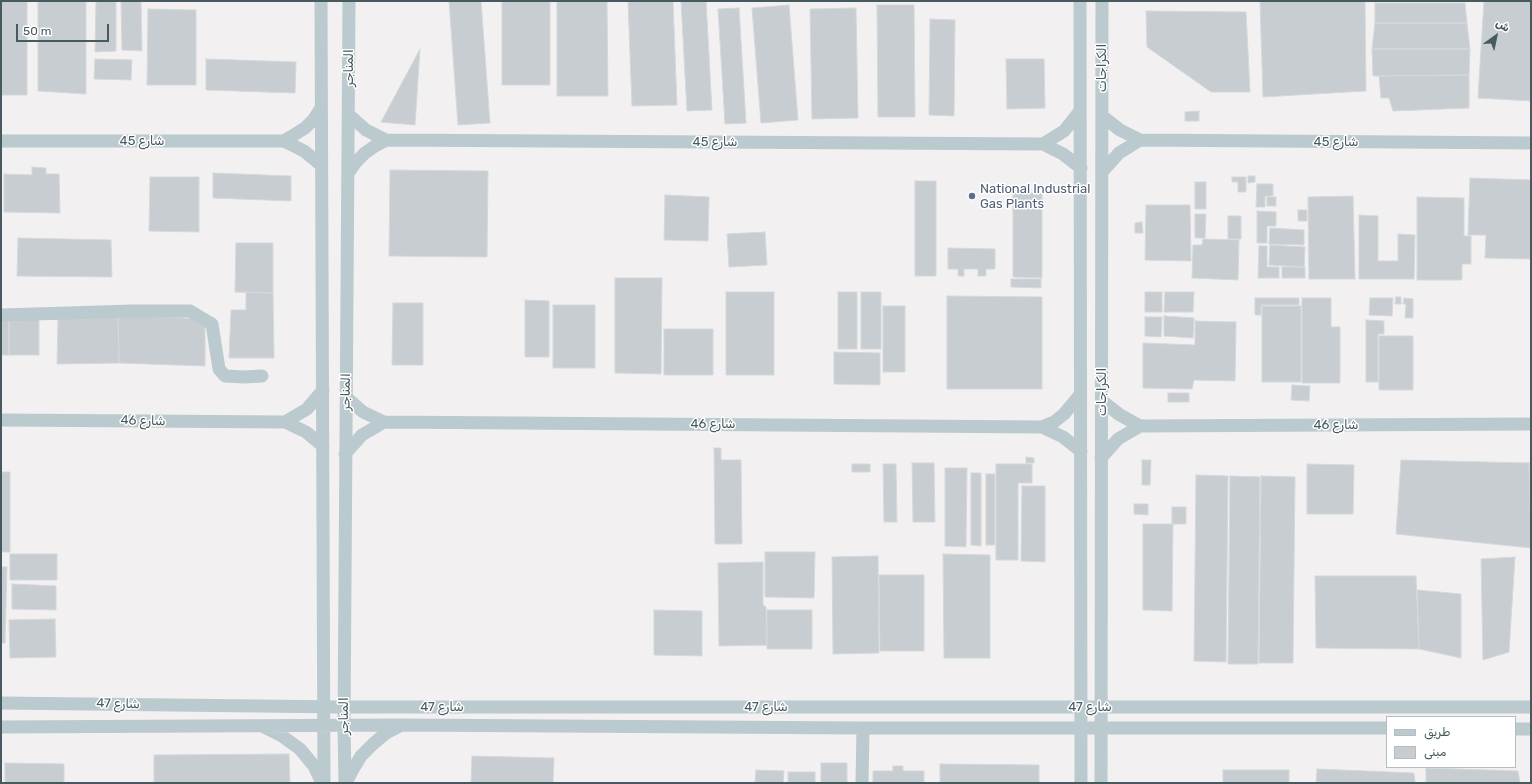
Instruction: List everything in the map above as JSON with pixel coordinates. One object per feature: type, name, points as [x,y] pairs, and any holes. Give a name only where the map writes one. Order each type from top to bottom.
[{"type":"street","name":"المناجر","points":[[321,1],[323,783]]},
{"type":"street","name":"الكراجات","points":[[1079,2],[1081,168],[1081,783]]},
{"type":"street","name":"المناجر","points":[[345,783],[345,454],[350,3]]},
{"type":"street","name":"الكراجات","points":[[1101,783],[1102,116],[1104,4]]},
{"type":"street","points":[[284,141],[305,128],[314,119],[321,108]]},
{"type":"street","points":[[1043,144],[1064,131],[1080,111]]},
{"type":"street","name":"شارع 45","points":[[349,115],[366,130],[386,140],[1043,144],[1063,154],[1081,168]]},
{"type":"street","name":"شارع 45","points":[[1102,116],[1120,130],[1140,140],[1531,143]]},
{"type":"street","points":[[348,172],[365,153],[386,140]]},
{"type":"street","points":[[1102,172],[1118,153],[1140,140]]},
{"type":"street","name":"شارع 45","points":[[1,141],[284,141],[304,150],[321,165]]},
{"type":"street","points":[[1,315],[132,311],[190,312],[212,324],[218,369],[225,376],[262,376]]},
{"type":"street","points":[[285,422],[307,409],[323,390]]},
{"type":"street","name":"شارع 46","points":[[346,397],[363,412],[384,422],[1042,427],[1054,422],[1064,414],[1080,395]]},
{"type":"street","name":"شارع 46","points":[[1102,401],[1120,415],[1140,426],[1531,424]]},
{"type":"street","name":"شارع 46","points":[[1,420],[285,422],[306,432],[323,446]]},
{"type":"street","points":[[345,454],[362,435],[384,422]]},
{"type":"street","points":[[1101,458],[1118,439],[1140,426]]},
{"type":"street","name":"شارع 46","points":[[1042,427],[1063,437],[1081,452]]},
{"type":"street","name":"شارع 47","points":[[1,703],[344,707],[1531,707]]},
{"type":"street","points":[[345,783],[361,756],[386,733],[401,725]]},
{"type":"street","name":"شارع 47","points":[[1,727],[401,725],[863,728],[1386,728]]},
{"type":"street","points":[[263,726],[282,736],[300,749],[314,766],[323,783]]},
{"type":"street","points":[[862,783],[863,728]]},
{"type":"street","points":[[1516,729],[1531,729]]},
{"type":"building","points":[[1,1],[27,1],[27,95],[1,95]]},
{"type":"building","points":[[38,1],[86,1],[86,94],[38,91]]},
{"type":"building","points":[[96,1],[116,1],[116,51],[95,52]]},
{"type":"building","points":[[121,1],[141,1],[142,51],[122,50]]},
{"type":"building","points":[[449,1],[481,1],[490,123],[458,125]]},
{"type":"building","points":[[502,1],[550,1],[550,85],[502,85]]},
{"type":"building","points":[[557,1],[607,1],[608,96],[557,96]]},
{"type":"building","points":[[628,1],[673,1],[677,105],[632,106]]},
{"type":"building","points":[[681,1],[706,1],[712,110],[687,111]]},
{"type":"building","points":[[1260,1],[1365,1],[1366,91],[1263,97]]},
{"type":"building","points":[[1484,1],[1531,1],[1531,101],[1478,98]]},
{"type":"building","points":[[1375,3],[1465,3],[1467,23],[1375,23]]},
{"type":"building","points":[[789,5],[798,120],[761,123],[752,8]]},
{"type":"building","points":[[877,5],[914,5],[915,117],[878,117]]},
{"type":"building","points":[[739,8],[746,123],[725,124],[718,9]]},
{"type":"building","points":[[856,8],[858,118],[812,119],[810,9]]},
{"type":"building","points":[[148,9],[196,10],[196,85],[147,85]]},
{"type":"building","points":[[1146,11],[1246,12],[1250,92],[1211,92],[1147,47]]},
{"type":"building","points":[[930,19],[955,20],[954,116],[929,115]]},
{"type":"building","points":[[1375,23],[1467,23],[1470,49],[1372,49]]},
{"type":"building","points":[[420,49],[415,125],[381,122]]},
{"type":"building","points":[[1372,49],[1470,49],[1469,75],[1373,76]]},
{"type":"building","points":[[95,59],[132,60],[131,80],[94,79]]},
{"type":"building","points":[[206,59],[296,62],[295,93],[206,90]]},
{"type":"building","points":[[1006,59],[1044,59],[1045,108],[1007,109]]},
{"type":"building","points":[[1469,75],[1469,108],[1393,111],[1389,98],[1381,98],[1379,76]]},
{"type":"building","points":[[1199,111],[1199,121],[1185,121],[1185,112]]},
{"type":"building","points":[[32,167],[46,168],[46,174],[59,174],[60,213],[4,212],[4,174],[32,175]]},
{"type":"building","points":[[390,170],[488,171],[487,257],[389,256]]},
{"type":"building","points":[[213,173],[291,176],[291,201],[213,198]]},
{"type":"building","points":[[1248,176],[1255,176],[1255,182],[1248,183]]},
{"type":"building","points":[[150,177],[199,177],[199,232],[149,231]]},
{"type":"building","points":[[1232,177],[1246,177],[1246,192],[1238,192],[1238,182],[1232,182]]},
{"type":"building","points":[[1470,178],[1531,180],[1531,259],[1485,258],[1486,235],[1468,235]]},
{"type":"building","points":[[915,181],[936,181],[936,276],[915,276]]},
{"type":"building","points":[[1195,182],[1206,182],[1206,209],[1195,209]]},
{"type":"building","points":[[1257,184],[1273,184],[1273,196],[1265,196],[1265,207],[1256,207]]},
{"type":"building","points":[[1013,193],[1042,193],[1042,278],[1013,277]]},
{"type":"building","points":[[665,195],[709,197],[708,241],[664,240]]},
{"type":"building","points":[[1353,196],[1355,279],[1309,279],[1308,197]]},
{"type":"building","points":[[1267,197],[1276,197],[1276,206],[1267,206]]},
{"type":"building","points":[[1417,197],[1464,198],[1464,236],[1471,236],[1471,264],[1462,264],[1462,280],[1417,280]]},
{"type":"building","points":[[1146,205],[1190,205],[1191,261],[1145,260]]},
{"type":"building","points":[[1298,210],[1307,210],[1307,221],[1298,221]]},
{"type":"building","points":[[1257,211],[1276,212],[1276,226],[1267,226],[1267,243],[1257,243]]},
{"type":"building","points":[[1195,214],[1206,214],[1205,238],[1195,238]]},
{"type":"building","points":[[1359,215],[1378,216],[1378,261],[1398,261],[1398,234],[1415,235],[1414,279],[1359,279]]},
{"type":"building","points":[[1228,216],[1241,216],[1241,239],[1228,239]]},
{"type":"building","points":[[1142,222],[1143,233],[1135,233],[1135,223]]},
{"type":"building","points":[[1270,228],[1304,230],[1304,245],[1269,244]]},
{"type":"building","points":[[765,232],[767,265],[729,267],[727,234]]},
{"type":"building","points":[[18,238],[111,240],[112,277],[17,276]]},
{"type":"building","points":[[1203,239],[1239,240],[1238,280],[1192,278],[1193,245],[1202,245]]},
{"type":"building","points":[[236,243],[273,243],[273,293],[235,292]]},
{"type":"building","points":[[1270,245],[1305,247],[1304,267],[1269,265]]},
{"type":"building","points":[[1259,246],[1267,246],[1267,267],[1279,267],[1279,278],[1258,278]]},
{"type":"building","points":[[948,248],[995,249],[995,269],[986,269],[986,276],[978,276],[978,269],[964,269],[964,276],[958,276],[958,269],[948,269]]},
{"type":"building","points":[[1282,267],[1305,267],[1305,278],[1282,278]]},
{"type":"building","points":[[615,278],[662,278],[661,374],[615,373]]},
{"type":"building","points":[[1011,279],[1041,279],[1041,288],[1011,287]]},
{"type":"building","points":[[246,292],[273,293],[274,358],[229,358],[231,310],[246,310]]},
{"type":"building","points":[[726,292],[774,292],[774,375],[726,375]]},
{"type":"building","points":[[838,292],[857,292],[857,349],[838,349]]},
{"type":"building","points":[[861,292],[881,292],[881,349],[861,349]]},
{"type":"building","points":[[1145,292],[1162,292],[1162,312],[1145,312]]},
{"type":"building","points":[[1165,292],[1194,292],[1193,312],[1164,312]]},
{"type":"building","points":[[947,296],[1042,297],[1042,389],[947,389]]},
{"type":"building","points":[[1396,297],[1401,297],[1401,304],[1395,304]]},
{"type":"building","points":[[1255,298],[1299,298],[1299,305],[1261,305],[1261,315],[1255,315]]},
{"type":"building","points":[[1302,298],[1331,298],[1331,327],[1340,327],[1340,383],[1302,383]]},
{"type":"building","points":[[1370,298],[1393,298],[1392,316],[1369,315]]},
{"type":"building","points":[[1404,298],[1413,299],[1413,318],[1405,318],[1406,304],[1403,304]]},
{"type":"building","points":[[525,300],[549,301],[549,357],[525,357]]},
{"type":"building","points":[[393,303],[423,303],[423,365],[392,365]]},
{"type":"building","points":[[553,305],[595,305],[595,368],[553,368]]},
{"type":"building","points":[[883,306],[905,306],[905,372],[883,372]]},
{"type":"building","points":[[1262,306],[1301,306],[1301,382],[1262,382]]},
{"type":"building","points":[[39,314],[39,355],[9,355],[9,315]]},
{"type":"building","points":[[1,315],[9,315],[9,355],[1,355]]},
{"type":"building","points":[[118,315],[119,363],[57,364],[58,317]]},
{"type":"building","points":[[118,315],[205,319],[205,366],[119,363]]},
{"type":"building","points":[[1164,316],[1194,318],[1193,338],[1164,336]]},
{"type":"building","points":[[1145,317],[1162,317],[1161,337],[1145,336]]},
{"type":"building","points":[[1366,320],[1384,321],[1384,334],[1378,334],[1378,382],[1366,382]]},
{"type":"building","points":[[1195,321],[1236,322],[1235,381],[1194,380],[1192,389],[1143,388],[1143,343],[1195,345]]},
{"type":"building","points":[[664,329],[713,329],[713,375],[664,375]]},
{"type":"building","points":[[1379,336],[1413,336],[1413,390],[1379,390]]},
{"type":"building","points":[[834,352],[880,353],[880,385],[834,384]]},
{"type":"building","points":[[1292,385],[1310,386],[1309,401],[1291,400]]},
{"type":"building","points":[[1168,393],[1189,393],[1189,402],[1168,402]]},
{"type":"building","points":[[714,448],[721,448],[721,460],[741,460],[742,544],[715,544]]},
{"type":"building","points":[[1026,457],[1034,458],[1034,463],[1026,463]]},
{"type":"building","points":[[1142,460],[1151,460],[1150,485],[1142,485]]},
{"type":"building","points":[[1401,460],[1529,463],[1531,548],[1396,534]]},
{"type":"building","points":[[1531,462],[1531,481],[1529,463]]},
{"type":"building","points":[[912,463],[934,463],[935,522],[913,522]]},
{"type":"building","points":[[852,464],[870,464],[870,472],[852,472]]},
{"type":"building","points":[[883,464],[896,464],[897,522],[884,522]]},
{"type":"building","points":[[996,464],[1032,464],[1032,483],[1018,483],[1018,560],[996,560]]},
{"type":"building","points":[[1307,464],[1354,465],[1353,514],[1307,514]]},
{"type":"building","points":[[945,468],[967,468],[966,547],[945,546]]},
{"type":"building","points":[[1,472],[10,472],[10,552],[1,552]]},
{"type":"building","points":[[971,473],[981,473],[981,546],[971,545]]},
{"type":"building","points":[[986,474],[995,474],[995,545],[986,545]]},
{"type":"building","points":[[1196,475],[1228,476],[1226,662],[1194,661]]},
{"type":"building","points":[[1230,476],[1260,477],[1258,664],[1228,664]]},
{"type":"building","points":[[1261,476],[1295,477],[1293,663],[1259,663]]},
{"type":"building","points":[[1022,486],[1045,486],[1045,562],[1021,561]]},
{"type":"building","points":[[1134,504],[1148,504],[1148,515],[1134,514]]},
{"type":"building","points":[[1172,507],[1186,507],[1186,524],[1172,524]]},
{"type":"building","points":[[1143,524],[1173,524],[1172,611],[1143,610]]},
{"type":"building","points":[[765,552],[815,552],[814,598],[765,597]]},
{"type":"building","points":[[10,554],[57,554],[57,580],[10,580]]},
{"type":"building","points":[[943,554],[990,555],[990,658],[944,658]]},
{"type":"building","points":[[878,556],[879,653],[833,654],[832,557]]},
{"type":"building","points":[[1515,557],[1509,652],[1483,660],[1481,559]]},
{"type":"building","points":[[763,562],[763,605],[766,607],[767,645],[719,646],[718,563]]},
{"type":"building","points":[[1,567],[7,567],[5,643],[1,643]]},
{"type":"building","points":[[879,575],[924,575],[924,651],[880,651]]},
{"type":"building","points":[[1315,576],[1416,576],[1419,649],[1316,648]]},
{"type":"building","points":[[12,584],[56,586],[56,610],[12,609]]},
{"type":"building","points":[[1417,590],[1461,594],[1461,658],[1419,649]]},
{"type":"building","points":[[654,610],[702,611],[702,656],[654,655]]},
{"type":"building","points":[[767,610],[812,610],[812,649],[767,649]]},
{"type":"building","points":[[55,619],[56,657],[10,658],[9,620]]},
{"type":"building","points":[[289,754],[290,783],[154,783],[154,755]]},
{"type":"building","points":[[472,756],[554,758],[553,783],[471,783]]},
{"type":"building","points":[[5,763],[64,764],[64,783],[5,783]]},
{"type":"building","points":[[821,763],[847,763],[847,783],[821,783]]},
{"type":"building","points":[[940,764],[1039,765],[1039,783],[940,783]]},
{"type":"building","points":[[893,766],[903,766],[903,771],[924,771],[924,783],[873,783],[873,771],[893,771]]},
{"type":"building","points":[[1426,768],[1518,771],[1520,783],[1426,783]]},
{"type":"building","points":[[1317,769],[1414,773],[1415,783],[1316,783]]},
{"type":"building","points":[[756,770],[784,771],[783,783],[755,783]]},
{"type":"building","points":[[1223,770],[1289,770],[1289,783],[1223,783]]},
{"type":"building","points":[[788,772],[815,772],[815,783],[788,783]]},
{"type":"place","name":"National Industrial Gas Plants","points":[[972,196]]}]
